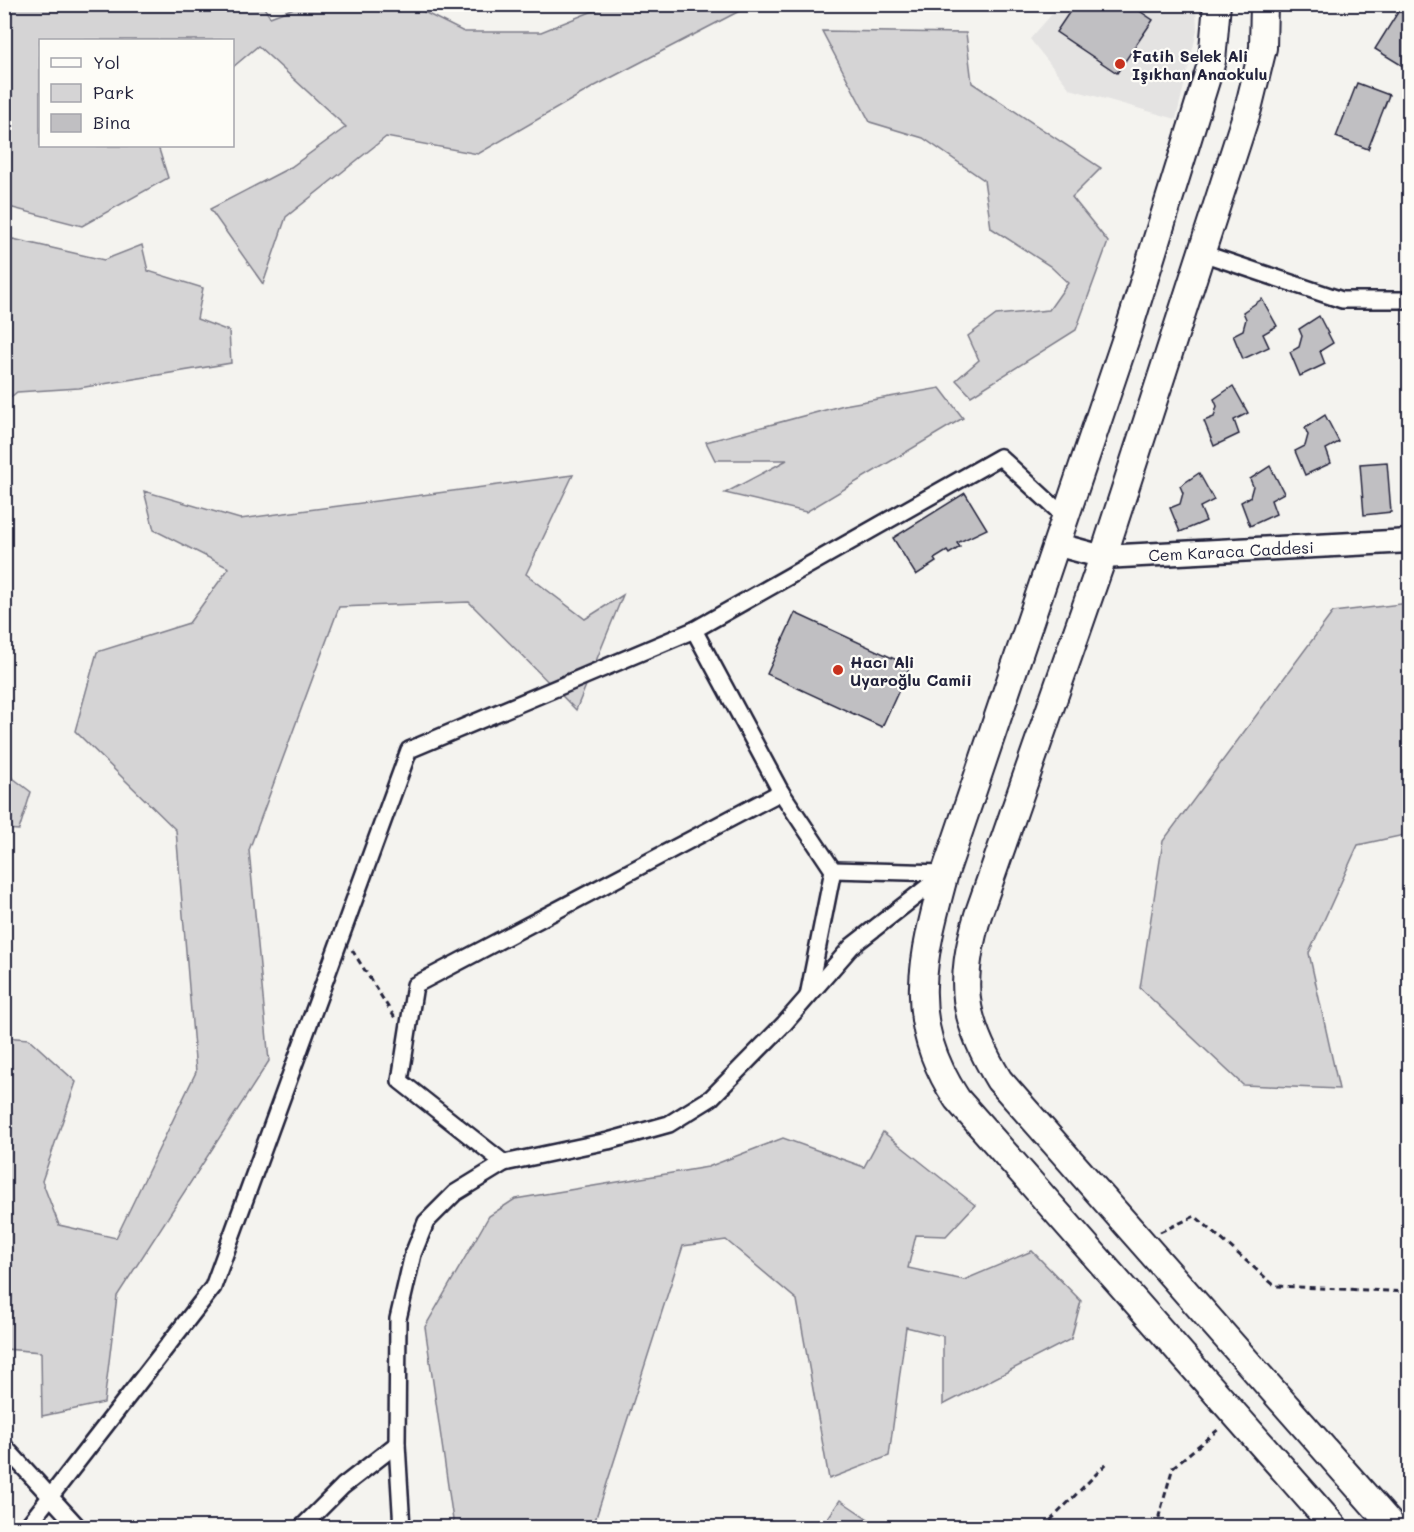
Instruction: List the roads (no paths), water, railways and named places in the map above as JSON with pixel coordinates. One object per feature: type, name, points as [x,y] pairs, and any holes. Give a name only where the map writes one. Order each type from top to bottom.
[{"type":"main road","points":[[1217,4],[1212,61],[1128,332],[945,873],[928,934],[922,995],[924,1023],[942,1076],[957,1099],[1335,1527]]},
{"type":"main road","points":[[1264,4],[1263,48],[1248,110],[1103,557],[978,915],[968,948],[964,982],[969,1015],[977,1039],[999,1080],[1394,1527]]},
{"type":"street","points":[[1202,253],[1342,300],[1410,300]]},
{"type":"street","points":[[26,1527],[213,1287],[410,750],[694,630],[1000,457],[1065,517]]},
{"type":"street","name":"Cem Karaca Caddesi","points":[[1055,544],[1103,557],[1410,541]]},
{"type":"street","points":[[694,630],[781,792],[833,870],[807,997]]},
{"type":"street","points":[[504,1163],[400,1082],[415,985],[781,792]]},
{"type":"street","points":[[833,870],[945,873]]},
{"type":"street","points":[[402,1527],[397,1444],[398,1319],[413,1254],[426,1222],[455,1193],[504,1163],[608,1142],[669,1124],[711,1098],[852,946],[945,873]]},
{"type":"street","points":[[301,1527],[344,1486],[397,1444]]},
{"type":"street","points":[[4,1446],[51,1494],[79,1527]]},
{"type":"place","name":"Fatih Selek Ali Işıkhan Anaokulu","points":[[1120,64]]},
{"type":"place","name":"Hacı Ali Uyaroğlu Camii","points":[[838,670]]}]
